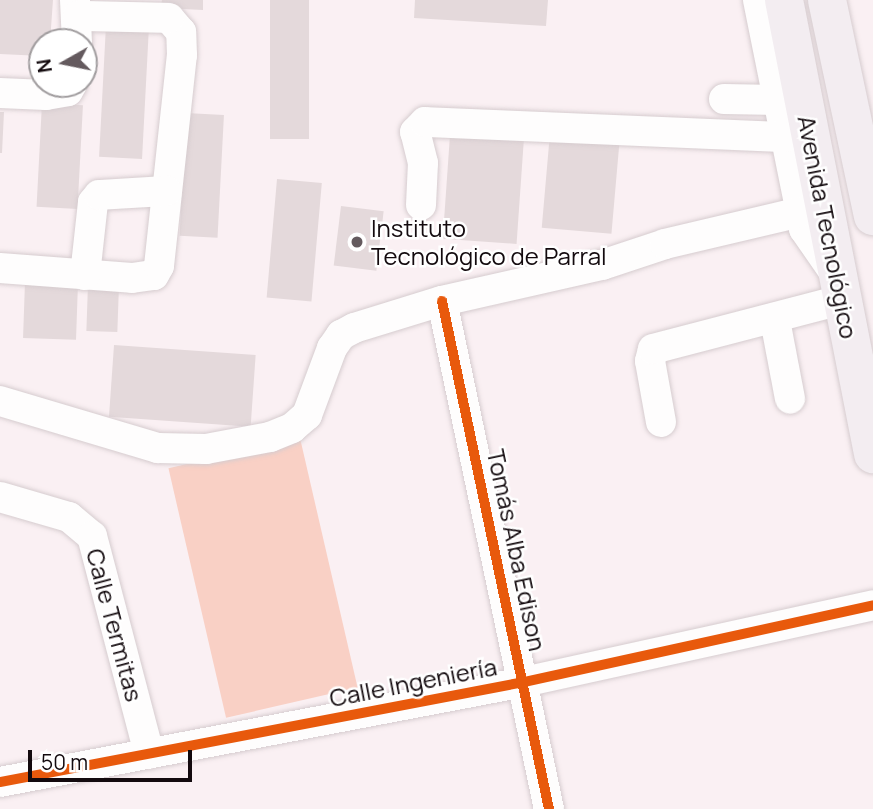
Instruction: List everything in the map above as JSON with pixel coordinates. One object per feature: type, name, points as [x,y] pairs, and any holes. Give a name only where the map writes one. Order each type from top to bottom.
[{"type":"main road","name":"Avenida Tecnológico","points":[[784,0],[804,171],[850,291],[873,454]]},
{"type":"main road","name":"Avenida Tecnológico","points":[[827,0],[873,216]]},
{"type":"street","points":[[661,422],[650,361],[653,349],[775,320],[850,291],[810,240],[800,212],[804,171],[785,137],[758,0]]},
{"type":"street","points":[[0,268],[85,275],[154,275],[167,191],[181,32],[169,18],[77,19]]},
{"type":"street","points":[[0,93],[28,95]]},
{"type":"street","points":[[724,99],[778,100]]},
{"type":"street","points":[[421,205],[423,163],[415,132],[425,122],[461,120],[785,137]]},
{"type":"street","points":[[804,171],[862,160]]},
{"type":"street","points":[[85,275],[93,202],[99,194],[167,191]]},
{"type":"street","points":[[0,401],[158,449],[206,449],[247,442],[292,428],[307,415],[341,335],[442,301],[602,265],[665,244],[800,212]]},
{"type":"street","name":"Tomás Alba Edison","points":[[442,301],[549,809]]},
{"type":"street","points":[[775,320],[790,399]]},
{"type":"street","name":"Calle Termitas","points":[[0,497],[69,517],[92,536],[149,754]]},
{"type":"street","name":"Calle Ingeniería","points":[[0,782],[524,682],[873,605]]},
{"type":"shaded area","points":[[300,438],[358,687],[226,718],[168,468]]},
{"type":"building","points":[[0,0],[53,0],[51,28],[28,28],[28,55],[0,54]]},
{"type":"building","points":[[162,0],[203,0],[203,10],[161,8]]},
{"type":"building","points":[[270,0],[309,0],[309,139],[270,139]]},
{"type":"building","points":[[415,0],[548,0],[546,26],[414,18]]},
{"type":"building","points":[[106,25],[149,27],[142,159],[99,157]]},
{"type":"building","points":[[42,103],[83,105],[78,209],[37,207]]},
{"type":"building","points":[[0,112],[4,112],[2,153],[0,153]]},
{"type":"building","points":[[186,113],[224,115],[218,238],[180,236]]},
{"type":"building","points":[[550,133],[620,139],[611,234],[542,228]]},
{"type":"building","points":[[450,135],[524,140],[517,244],[443,239]]},
{"type":"building","points":[[277,179],[322,183],[311,301],[267,298]]},
{"type":"building","points":[[341,206],[384,211],[376,271],[334,266]]},
{"type":"building","points":[[25,282],[78,284],[76,340],[23,338]]},
{"type":"building","points":[[88,284],[119,285],[117,332],[86,331]]},
{"type":"building","points":[[114,345],[256,355],[251,427],[109,417]]},
{"type":"cycle path","points":[[442,301],[549,809]]},
{"type":"cycle path","points":[[0,782],[524,682],[873,605]]},
{"type":"place","name":"Instituto Tecnológico de Parral","points":[[357,242]]}]
